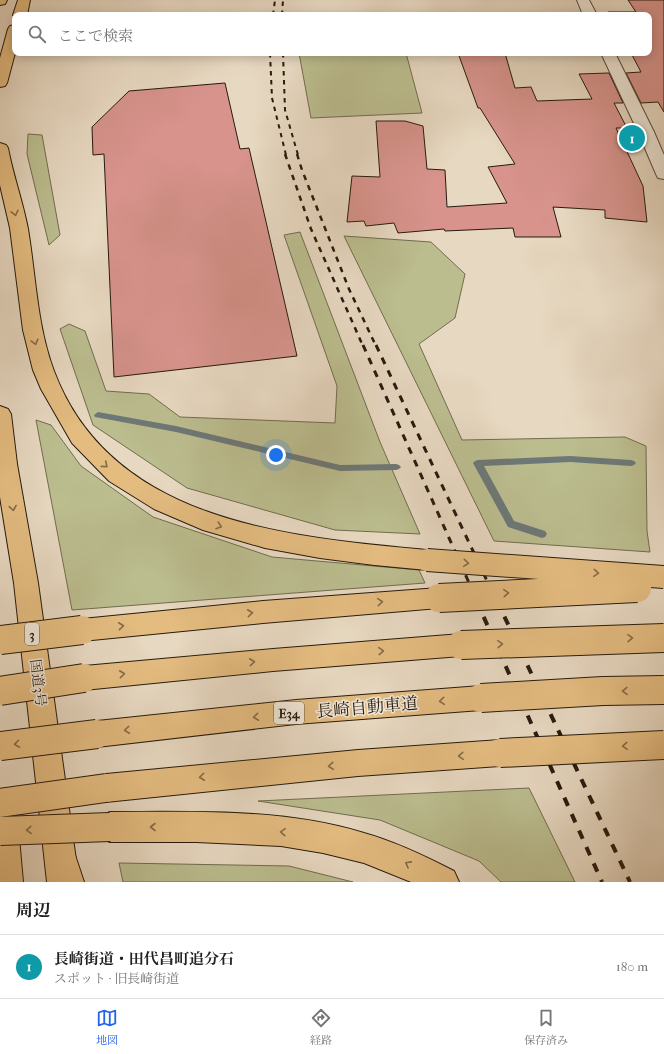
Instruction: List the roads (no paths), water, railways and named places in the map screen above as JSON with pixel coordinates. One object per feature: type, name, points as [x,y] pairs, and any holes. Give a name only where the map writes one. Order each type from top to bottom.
[{"type":"highway","points":[[21,12],[24,0]]},
{"type":"highway","points":[[0,83],[12,40]]},
{"type":"highway","points":[[0,148],[18,227],[33,334],[40,362],[63,414],[78,438],[98,459],[125,481],[153,498],[187,515],[223,528],[263,539],[332,551],[427,560],[664,577]]},
{"type":"highway","name":"国道3号","points":[[0,414],[26,584],[64,873]]},
{"type":"highway","points":[[0,640],[82,630],[263,612],[439,598],[534,592],[664,588]]},
{"type":"highway","points":[[0,691],[84,678],[273,660],[461,645],[664,638]]},
{"type":"highway","name":"長崎自動車道","points":[[0,746],[296,712],[480,698],[603,691],[664,690]]},
{"type":"highway","points":[[0,804],[106,788],[342,764],[500,753],[664,745]]},
{"type":"highway","points":[[0,797],[7,882]]},
{"type":"highway","points":[[0,831],[110,827],[205,827],[297,833],[352,844],[400,859],[443,882]]},
{"type":"street","points":[[583,0],[589,12]]},
{"type":"street","points":[[609,56],[646,132],[664,174]]},
{"type":"street","points":[[646,132],[664,131]]},
{"type":"street","points":[[646,132],[664,141]]},
{"type":"waterway","points":[[98,415],[176,429],[340,468],[396,467]]},
{"type":"waterway","points":[[542,534],[511,524],[478,463],[570,459],[631,463]]},
{"type":"railway","points":[[273,12],[275,0]]},
{"type":"railway","points":[[282,12],[283,0]]},
{"type":"railway","points":[[270,56],[272,98],[286,155]]},
{"type":"railway","points":[[283,56],[285,110],[298,155]]},
{"type":"railway","points":[[285,154],[311,229],[363,346]]},
{"type":"railway","points":[[297,154],[349,289],[376,346]]},
{"type":"railway","points":[[363,345],[470,585]]},
{"type":"railway","points":[[376,345],[489,585]]},
{"type":"railway","points":[[469,584],[602,882]]},
{"type":"railway","points":[[489,584],[630,882]]},
{"type":"place","name":"長崎街道・田代昌町追分石","points":[[632,138]]}]
